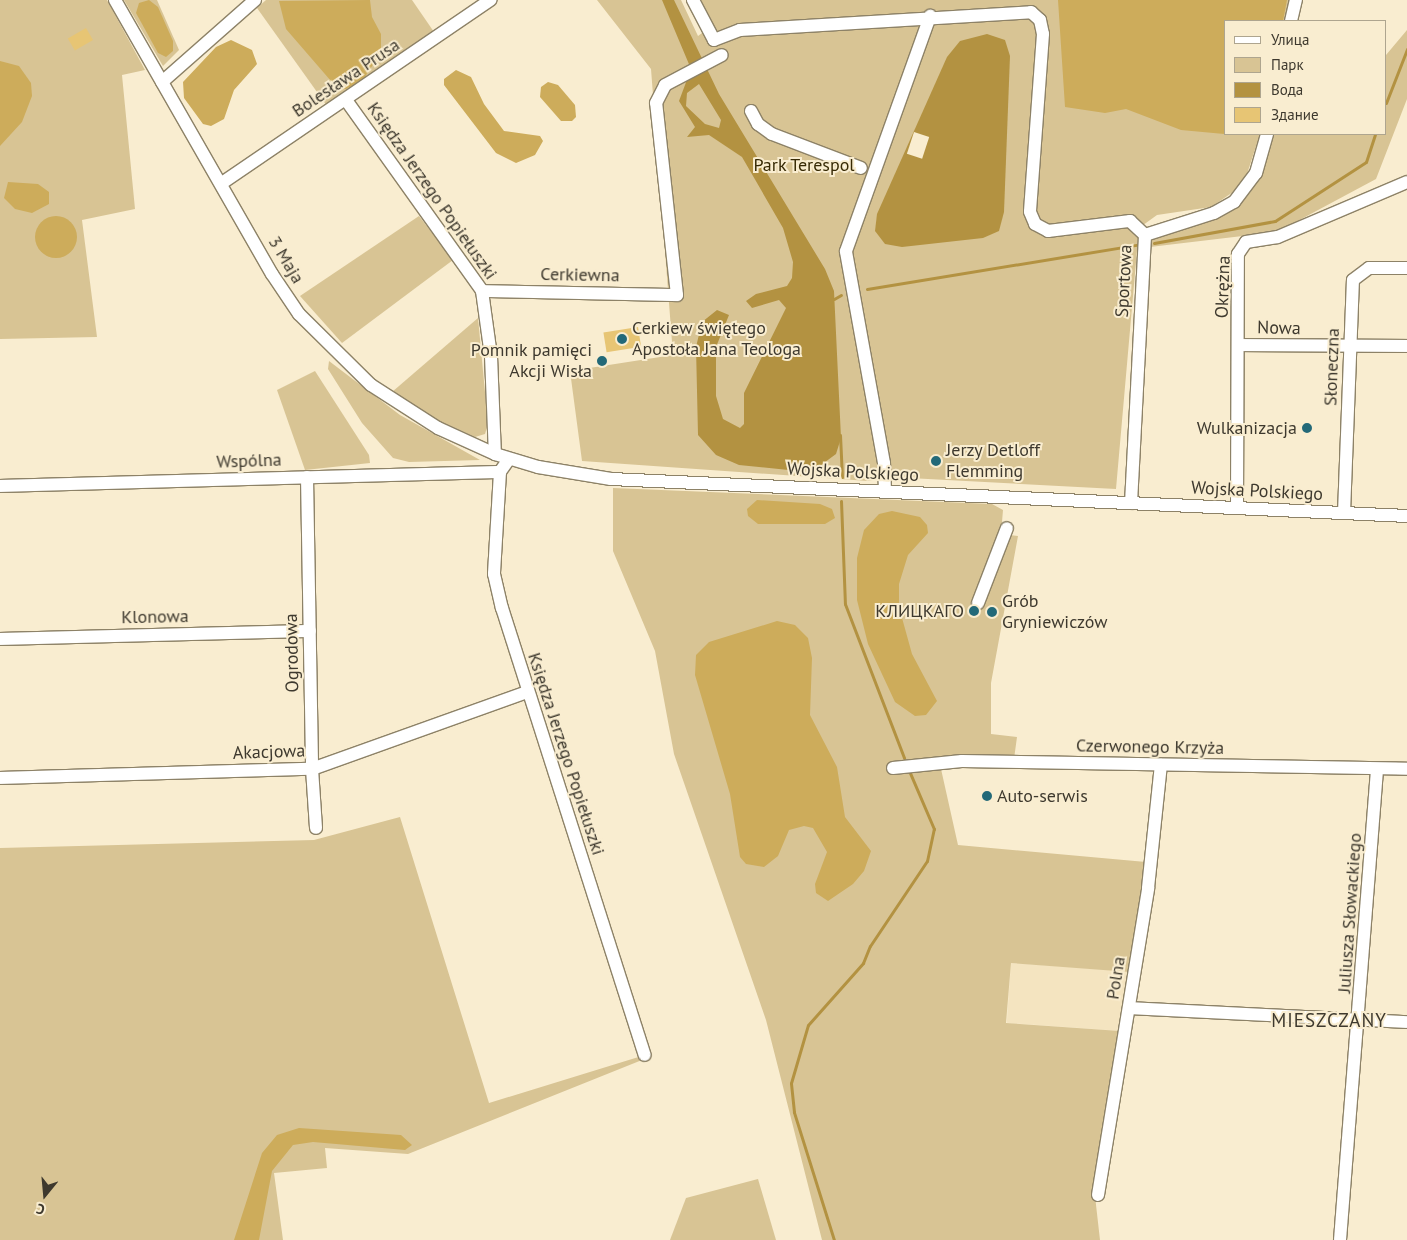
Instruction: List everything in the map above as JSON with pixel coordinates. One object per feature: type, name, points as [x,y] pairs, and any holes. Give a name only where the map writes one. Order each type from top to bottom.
[{"type":"street","name":"3 Maja","points":[[115,0],[222,183],[272,274],[299,314],[336,353],[404,408],[495,454],[509,459]]},
{"type":"street","points":[[162,82],[255,0]]},
{"type":"street","name":"Bolesława Prusa","points":[[222,183],[490,0]]},
{"type":"street","points":[[693,0],[714,40],[740,30],[1015,10],[1030,12],[1040,20],[1043,34],[1030,212],[1036,224],[1048,231],[1130,221],[1144,235]]},
{"type":"street","points":[[1292,20],[1296,0]]},
{"type":"street","points":[[885,491],[846,251],[930,16]]},
{"type":"street","name":"Cerkiewna","points":[[482,291],[677,295],[656,102],[665,85],[722,55]]},
{"type":"street","name":"Księdza Jerzego Popiełuszki","points":[[346,100],[482,291],[492,374],[495,454]]},
{"type":"street","points":[[751,111],[758,124],[772,134],[861,168]]},
{"type":"street","name":"Sportowa","points":[[1130,503],[1144,235],[1214,213],[1234,202],[1253,179],[1267,135]]},
{"type":"street","name":"Okrężna","points":[[1237,508],[1238,254],[1246,242],[1278,237],[1407,182]]},
{"type":"street","name":"Słoneczna","points":[[1344,513],[1353,280],[1369,268],[1407,268]]},
{"type":"street","name":"Nowa","points":[[1239,345],[1351,348],[1407,346]]},
{"type":"street","points":[[500,472],[509,459]]},
{"type":"street","name":"Wojska Polskiego","points":[[509,459],[611,479],[1407,516]]},
{"type":"street","name":"Księdza Jerzego Popiełuszki","points":[[500,472],[494,574],[527,692],[646,1055]]},
{"type":"street","name":"Wspólna","points":[[0,486],[500,472]]},
{"type":"street","name":"Ogrodowa","points":[[307,477],[312,769],[316,828]]},
{"type":"street","points":[[978,603],[1007,528]]},
{"type":"street","name":"Klonowa","points":[[0,639],[310,631]]},
{"type":"street","name":"Akacjowa","points":[[0,778],[312,769],[527,692]]},
{"type":"street","name":"Czerwonego Krzyża","points":[[893,768],[962,761],[1407,770]]},
{"type":"street","name":"Polna","points":[[1098,1195],[1148,888],[1161,765]]},
{"type":"street","name":"Juliusza Słowackiego","points":[[1340,1240],[1360,1019],[1377,769]]},
{"type":"street","points":[[1129,1008],[1407,1022]]},
{"type":"shaded area","points":[[149,0],[158,7],[173,41],[173,51],[166,57],[158,53],[136,13],[139,3]]},
{"type":"shaded area","points":[[370,0],[372,17],[381,34],[381,52],[363,80],[346,89],[337,88],[286,29],[279,1]]},
{"type":"shaded area","points":[[1058,0],[1287,0],[1283,20],[1224,20],[1224,134],[1181,130],[1126,109],[1105,113],[1065,107]]},
{"type":"shaded area","points":[[231,40],[252,50],[257,64],[234,90],[224,119],[211,126],[203,124],[184,98],[183,82],[216,47]]},
{"type":"shaded area","points":[[0,61],[19,66],[31,83],[32,96],[22,122],[0,146]]},
{"type":"shaded area","points":[[456,70],[471,77],[484,104],[504,131],[540,136],[543,141],[535,155],[516,163],[496,153],[444,85],[444,79]]},
{"type":"shaded area","points":[[548,82],[558,85],[575,105],[576,117],[572,121],[561,121],[540,97],[541,87]]},
{"type":"shaded area","points":[[8,182],[38,184],[49,192],[49,204],[32,213],[15,209],[4,198]]},
{"type":"shaded area","points":[[60,216],[68,219],[74,225],[77,237],[74,249],[68,255],[52,258],[44,255],[38,249],[35,233],[38,225],[44,219]]},
{"type":"shaded area","points":[[757,500],[820,504],[832,509],[835,518],[825,524],[758,524],[748,516],[747,509]]},
{"type":"shaded area","points":[[892,511],[920,517],[927,525],[928,533],[908,555],[899,584],[899,607],[912,654],[937,701],[926,715],[915,716],[895,702],[868,644],[857,600],[857,558],[864,530],[879,514]]},
{"type":"shaded area","points":[[777,621],[795,625],[808,638],[812,658],[810,715],[837,767],[845,817],[871,851],[864,871],[853,884],[828,901],[816,893],[815,884],[827,852],[813,828],[804,826],[789,830],[778,856],[764,867],[746,864],[740,857],[730,794],[695,675],[696,655],[709,642]]},
{"type":"shaded area","points":[[1011,963],[1130,971],[1126,1031],[1007,1023]]},
{"type":"shaded area","points":[[299,1128],[401,1135],[412,1145],[405,1150],[313,1142],[293,1145],[272,1171],[259,1240],[234,1240],[262,1153],[277,1135]]},
{"type":"green space","points":[[0,0],[107,0],[145,70],[122,75],[135,209],[82,220],[97,337],[0,339]]},
{"type":"green space","points":[[124,0],[157,0],[179,50],[163,66]]},
{"type":"green space","points":[[266,0],[412,0],[434,32],[327,106],[257,8]]},
{"type":"green space","name":"Park Terespol","points":[[597,0],[681,0],[698,36],[713,25],[701,0],[1289,0],[1284,20],[1224,20],[1224,135],[1260,135],[1246,177],[1236,190],[1211,207],[1157,215],[1139,228],[1116,489],[890,477],[868,481],[582,461],[570,371],[673,355],[651,69]]},
{"type":"green space","points":[[1407,30],[1407,99],[1376,179],[1277,232],[1150,247],[1152,236],[1241,202],[1261,174],[1273,135],[1387,135],[1387,54]]},
{"type":"green space","points":[[419,216],[453,260],[342,343],[300,296]]},
{"type":"green space","points":[[478,318],[488,424],[485,434],[475,437],[435,419],[392,392]]},
{"type":"green space","points":[[329,361],[400,415],[480,460],[409,462],[393,458],[362,423],[328,369]]},
{"type":"green space","points":[[315,371],[369,455],[370,463],[305,470],[277,390]]},
{"type":"green space","points":[[613,488],[992,504],[1003,510],[1001,534],[1018,536],[991,683],[991,734],[1017,737],[1014,759],[939,760],[958,845],[1146,862],[1130,972],[1011,963],[1006,1023],[1120,1031],[1095,1196],[1100,1240],[822,1240],[766,1020],[674,754],[655,651],[613,551]]},
{"type":"green space","points":[[400,817],[489,1103],[645,1055],[642,1060],[408,1154],[325,1148],[327,1168],[274,1173],[283,1240],[0,1240],[0,848],[314,840]]},
{"type":"green space","points":[[758,1179],[776,1240],[670,1240],[686,1198]]},
{"type":"water","points":[[662,0],[674,0],[719,94],[825,269],[834,291],[841,438],[836,454],[817,468],[798,471],[739,465],[716,455],[698,435],[696,347],[702,322],[717,310],[729,315],[716,347],[716,396],[723,419],[740,428],[744,424],[744,393],[786,308],[779,300],[752,308],[746,301],[756,294],[787,286],[792,278],[793,262],[783,228],[742,157],[709,135],[687,137],[695,127],[679,101],[691,69]],"holes":[[[699,84],[721,120],[719,128],[705,124],[686,106],[687,93]]]},
{"type":"water","points":[[987,34],[1005,40],[1010,56],[1004,212],[999,231],[983,238],[902,247],[885,244],[875,231],[877,214],[947,57],[960,41]]},
{"type":"pier","points":[[914,132],[929,137],[922,159],[907,154]]},
{"type":"building","points":[[86,28],[93,40],[75,51],[68,38]]},
{"type":"building","name":"Cerkiew świętego Apostoła Jana Teologa","points":[[638,327],[641,347],[607,352],[603,332]]},
{"type":"waterway","points":[[1387,100],[1407,49]]},
{"type":"waterway","points":[[1154,243],[1275,221],[1366,162],[1375,135]]},
{"type":"waterway","points":[[867,289],[1136,245]]},
{"type":"waterway","points":[[834,299],[841,295]]},
{"type":"waterway","points":[[840,435],[842,477]]},
{"type":"waterway","points":[[841,501],[845,604],[904,758]]},
{"type":"waterway","points":[[834,1240],[794,1112],[791,1083],[808,1025],[863,963],[870,946],[927,861],[934,829],[910,773]]},
{"type":"place","name":"Cerkiew świętego Apostoła Jana Teologa","points":[[622,339]]},
{"type":"place","name":"Pomnik pamięci Akcji Wisła","points":[[602,361]]},
{"type":"place","name":"Wulkanizacja","points":[[1307,428]]},
{"type":"place","name":"Jerzy Detloff Flemming","points":[[936,461]]},
{"type":"place","name":"КЛИЦКАГО","points":[[974,611]]},
{"type":"place","name":"Grób Gryniewiczów","points":[[992,612]]},
{"type":"place","name":"Auto-serwis","points":[[987,796]]},
{"type":"district","name":"MIESZCZANY","points":[[1329,1021]]}]
